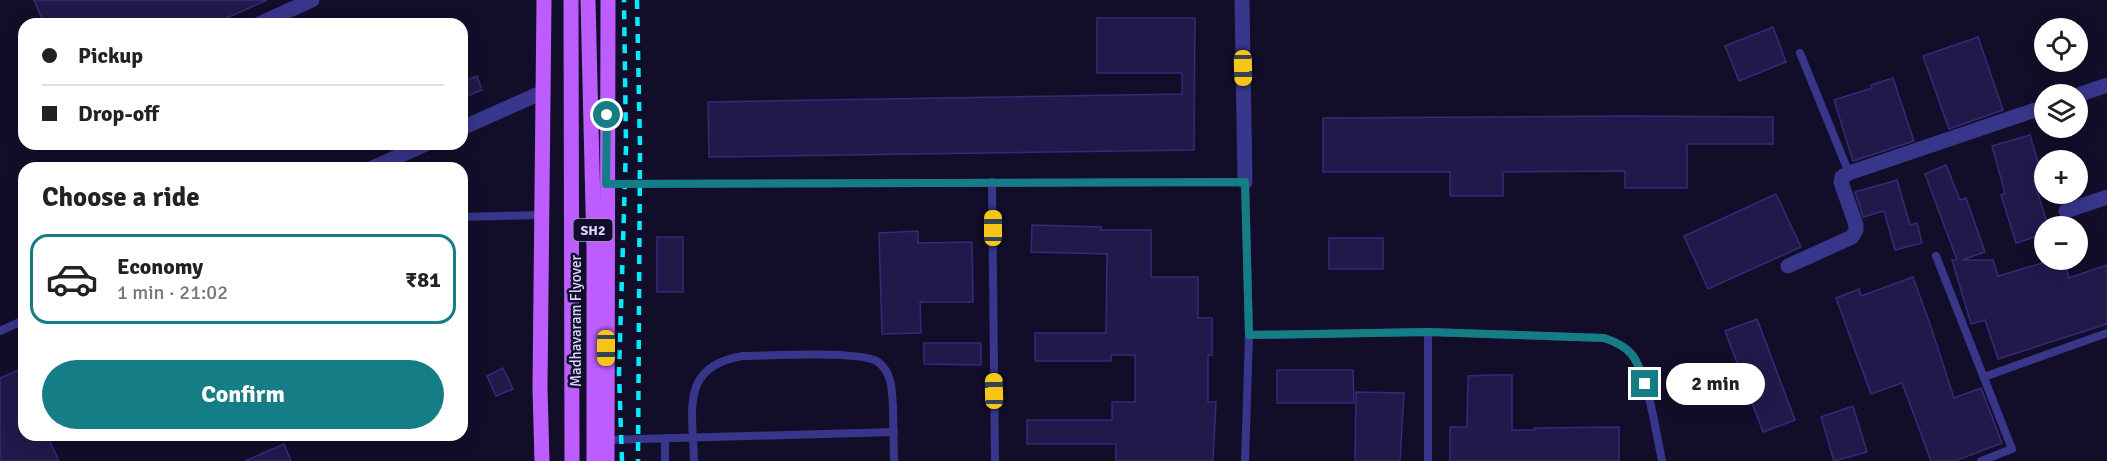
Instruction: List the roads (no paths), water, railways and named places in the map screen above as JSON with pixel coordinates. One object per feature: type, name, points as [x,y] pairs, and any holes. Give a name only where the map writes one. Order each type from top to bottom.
[{"type":"main road","points":[[542,461],[544,0]]},
{"type":"main road","name":"Madhavaram Flyover","points":[[571,0],[572,461]]},
{"type":"main road","name":"Madhavaram Flyover","points":[[588,0],[594,249],[594,461]]},
{"type":"main road","points":[[607,461],[608,0]]},
{"type":"street","points":[[272,18],[312,0]]},
{"type":"street","points":[[1242,0],[1245,182]]},
{"type":"street","points":[[2088,92],[2107,85]]},
{"type":"street","points":[[468,125],[543,92]]},
{"type":"street","points":[[1788,266],[1852,237],[1856,231],[1841,182],[1842,177],[2034,110]]},
{"type":"street","points":[[386,162],[412,150]]},
{"type":"street","points":[[2066,211],[2107,197]]},
{"type":"lane","points":[[1800,53],[1849,174]]},
{"type":"lane","points":[[992,182],[995,461]]},
{"type":"lane","points":[[606,184],[1245,182],[1249,335],[1245,461]]},
{"type":"lane","points":[[468,217],[542,215]]},
{"type":"lane","points":[[1935,256],[2012,449],[1981,461]]},
{"type":"lane","points":[[0,332],[18,323]]},
{"type":"lane","points":[[1249,335],[1428,332],[1604,338],[1619,343],[1631,353],[1640,368],[1662,461]]},
{"type":"lane","points":[[1428,332],[1428,461]]},
{"type":"lane","points":[[1984,377],[2107,333]]},
{"type":"lane","points":[[694,461],[694,388],[700,377],[730,358],[778,356],[870,357],[883,366],[889,377],[893,409],[894,461]]},
{"type":"lane","points":[[606,440],[894,432]]},
{"type":"lane","points":[[665,438],[665,461]]},
{"type":"railway","points":[[622,461],[619,373],[626,146],[624,0]]},
{"type":"railway","points":[[637,0],[640,148],[638,461]]}]
